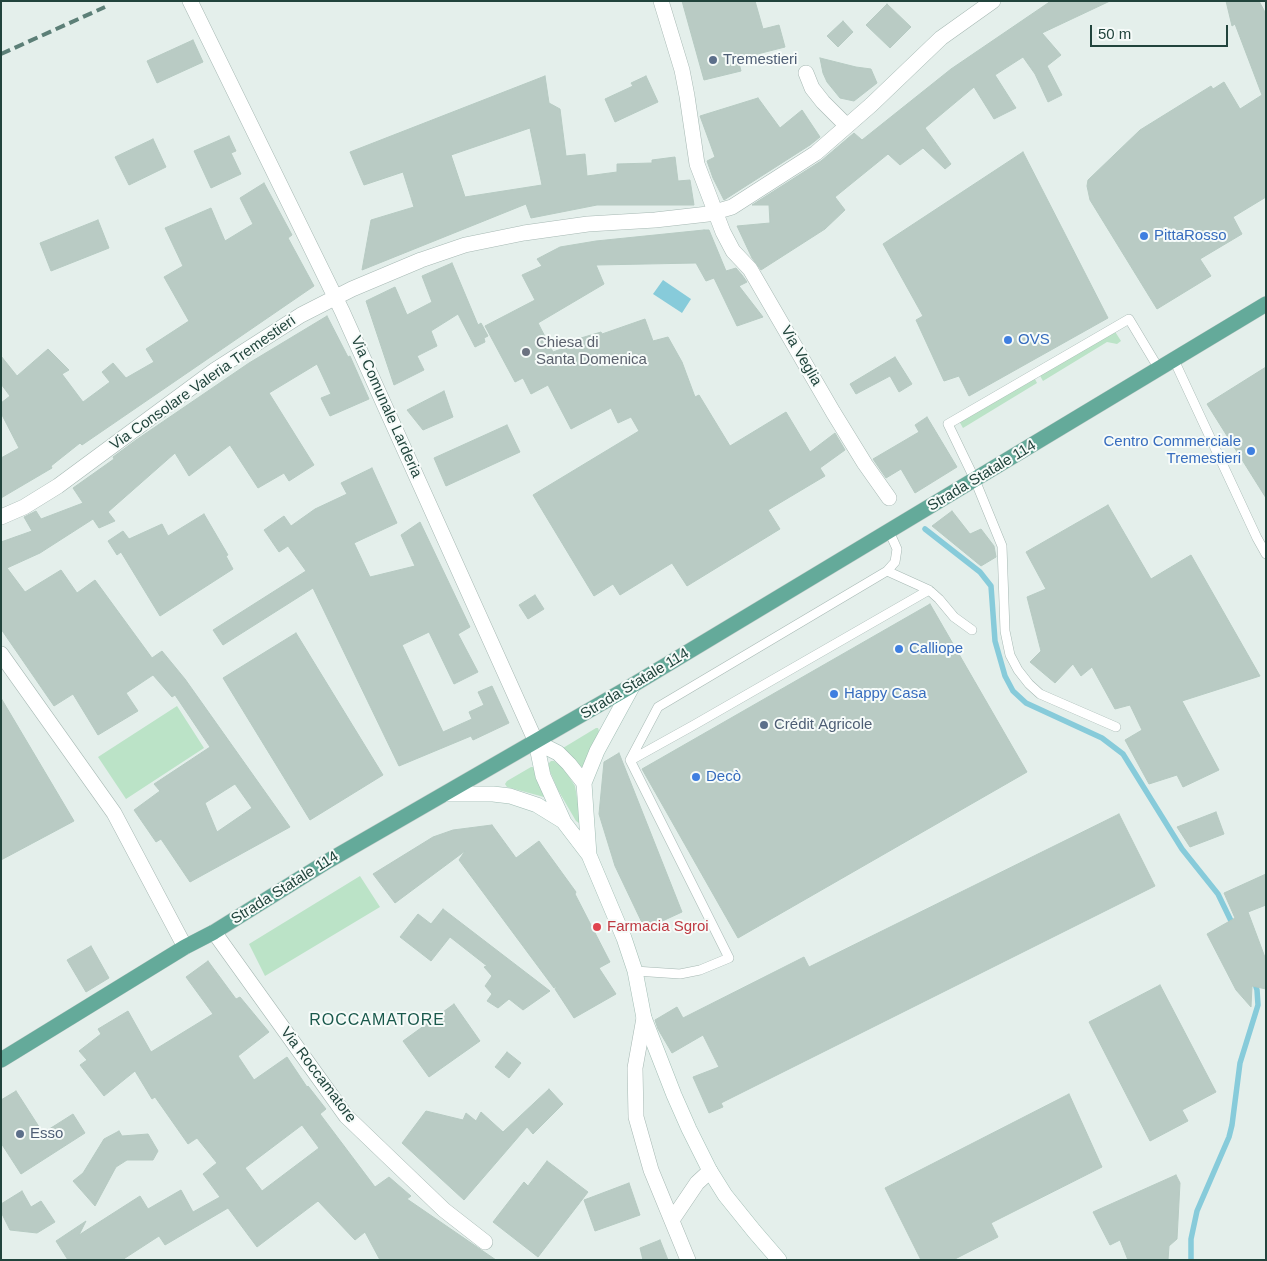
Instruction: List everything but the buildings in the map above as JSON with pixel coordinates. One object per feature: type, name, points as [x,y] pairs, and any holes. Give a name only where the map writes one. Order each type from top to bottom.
[{"type":"main road","name":"Strada Statale 114","points":[[1,1060],[328,861],[633,686],[1266,304]]},
{"type":"street","name":"Via Comunale Larderia","points":[[190,1],[336,297],[536,742],[543,776],[563,821],[589,855],[624,938],[634,971],[644,1018],[674,1095],[710,1172],[737,1211],[779,1260]]},
{"type":"street","name":"Via Veglia","points":[[661,1],[684,78],[697,164],[733,251],[750,269],[833,412],[865,464],[889,498]]},
{"type":"street","name":"Via Consolare Valeria Tremestieri","points":[[1,517],[24,507],[58,486],[215,370],[301,315],[336,297],[440,252],[492,239],[588,224],[655,220],[716,213],[732,207],[797,166],[871,105],[936,43],[994,1]]},
{"type":"street","points":[[806,73],[817,95],[847,126]]},
{"type":"street","points":[[1,654],[114,813],[185,947]]},
{"type":"street","name":"Via Comunale Larderia","points":[[589,855],[584,783],[597,751],[633,686]]},
{"type":"street","points":[[536,742],[558,754],[569,764],[584,783]]},
{"type":"street","name":"Via Comunale Larderia","points":[[447,794],[510,796],[537,804],[563,821]]},
{"type":"street","name":"Via Roccamatore","points":[[214,932],[346,1116],[444,1210],[485,1242]]},
{"type":"street","points":[[644,1018],[635,1068],[636,1117],[646,1156],[688,1260]]},
{"type":"street","points":[[672,1220],[697,1183],[710,1172]]},
{"type":"lane","points":[[1116,727],[1040,694],[1018,670],[1010,655],[1005,631],[1002,546],[975,480],[948,424],[1129,319],[1159,370]]},
{"type":"lane","points":[[1174,360],[1266,554]]},
{"type":"lane","points":[[630,760],[658,707],[888,571],[895,562],[897,549],[889,531]]},
{"type":"lane","points":[[888,571],[929,590],[939,598],[954,617],[972,630]]},
{"type":"lane","points":[[630,760],[694,726],[929,590]]},
{"type":"lane","points":[[630,760],[729,958],[700,970],[680,974],[634,971]]},
{"type":"green space","points":[[1114,330],[1121,341],[1117,344],[1107,342],[1043,381],[1039,374]]},
{"type":"green space","points":[[1034,377],[1037,383],[963,428],[959,421]]},
{"type":"green space","points":[[177,706],[204,748],[126,799],[98,757]]},
{"type":"green space","points":[[596,728],[599,731],[585,769],[580,767],[563,748]]},
{"type":"green space","points":[[551,761],[554,761],[564,769],[575,786],[581,821],[579,823],[558,790],[549,769]]},
{"type":"green space","points":[[533,767],[544,797],[507,787],[505,784]]},
{"type":"green space","points":[[360,876],[380,907],[265,976],[249,944]]},
{"type":"water","points":[[663,280],[691,299],[682,313],[653,294]]},
{"type":"waterway","points":[[925,529],[980,572],[991,586],[995,641],[1005,676],[1013,691],[1026,703],[1102,738],[1123,754],[1182,849],[1218,894],[1233,925]]},
{"type":"waterway","points":[[1191,1260],[1191,1239],[1197,1211],[1229,1137],[1232,1125],[1240,1063],[1258,1005],[1254,981]]},
{"type":"railway","points":[[1,54],[105,7]]},
{"type":"place","name":"Tremestieri","points":[[713,60]]},
{"type":"place","name":"PittaRosso","points":[[1144,236]]},
{"type":"place","name":"OVS","points":[[1008,340]]},
{"type":"place","name":"Chiesa di Santa Domenica","points":[[526,352]]},
{"type":"place","name":"Centro Commerciale Tremestieri","points":[[1251,451]]},
{"type":"place","name":"Calliope","points":[[899,649]]},
{"type":"place","name":"Happy Casa","points":[[834,694]]},
{"type":"place","name":"Crédit Agricole","points":[[764,725]]},
{"type":"place","name":"Decò","points":[[696,777]]},
{"type":"place","name":"Farmacia Sgroi","points":[[597,927]]},
{"type":"place","name":"Esso","points":[[20,1134]]},
{"type":"district","name":"ROCCAMATORE","points":[[377,1021]]}]
